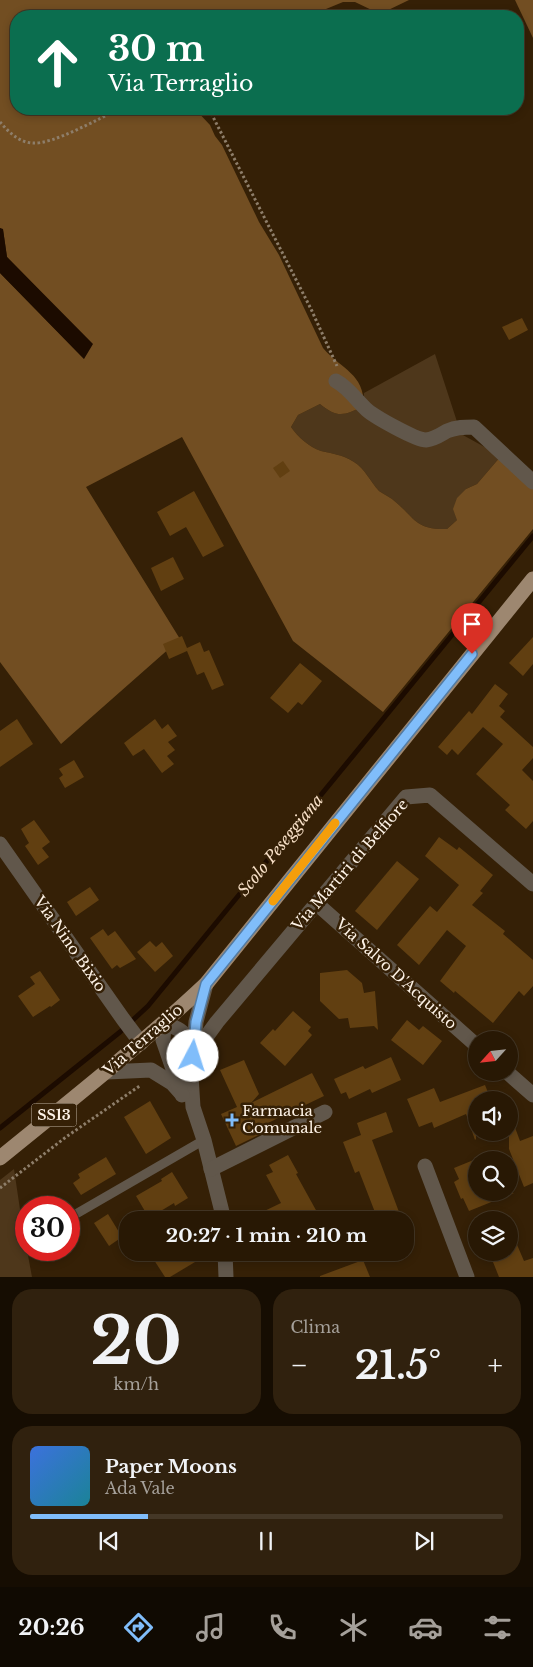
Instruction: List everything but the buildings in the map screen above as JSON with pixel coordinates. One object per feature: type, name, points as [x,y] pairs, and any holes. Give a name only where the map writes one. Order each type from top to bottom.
[{"type":"main road","name":"Via Terraglio","points":[[0,1158],[107,1072],[137,1038],[164,1023],[206,984],[533,579]]},
{"type":"street","points":[[340,383],[368,411],[405,432],[424,440],[437,438],[449,430],[474,427],[533,482]]},
{"type":"street","name":"Via Martiri di Belfiore","points":[[193,1056],[218,1022],[406,796],[430,795],[532,882]]},
{"type":"street","name":"Via Nino Bixio","points":[[0,844],[137,1038]]},
{"type":"street","name":"Via Salvo D'Acquisto","points":[[316,903],[468,1038]]},
{"type":"street","points":[[206,984],[196,1022],[191,1076],[193,1107],[204,1140],[222,1211]]},
{"type":"street","points":[[182,1095],[163,1040],[164,1023],[181,1029],[193,1056]]},
{"type":"street","points":[[107,1072],[151,1070],[172,1083],[193,1107]]},
{"type":"street","points":[[517,1081],[533,1095]]},
{"type":"street","points":[[211,1168],[325,1112]]},
{"type":"street","points":[[425,1166],[467,1277]]},
{"type":"street","points":[[225,1261],[226,1277]]},
{"type":"lane","points":[[80,1212],[204,1140]]},
{"type":"path","points":[[0,122],[11,135],[31,144],[52,140],[107,115]]},
{"type":"path","points":[[212,115],[311,309],[340,383]]},
{"type":"shaded area","points":[[0,0],[409,0],[388,10],[372,10],[355,2],[343,2],[324,10],[10,10],[10,115],[201,115],[210,125],[222,145],[259,222],[279,255],[323,348],[351,373],[360,386],[363,395],[364,406],[352,412],[337,414],[320,404],[298,415],[291,427],[304,441],[321,451],[341,456],[354,462],[379,491],[400,505],[421,525],[436,529],[447,529],[457,520],[453,509],[457,498],[466,489],[477,484],[501,456],[533,473],[533,529],[383,712],[293,641],[182,437],[86,487],[180,639],[61,744],[0,662],[0,273],[84,359],[39,290],[7,257],[3,230],[0,228]]},
{"type":"shaded area","points":[[515,0],[533,0],[533,38],[524,19],[524,10],[520,10]]},
{"type":"shaded area","points":[[0,228],[3,229],[7,257],[93,344],[84,359],[0,273]]},
{"type":"shaded area","points":[[435,354],[461,434],[501,456],[477,484],[466,489],[457,520],[447,529],[436,529],[421,525],[400,505],[379,491],[358,465],[345,457],[312,447],[300,438],[291,427],[298,415],[320,404],[337,414],[352,412],[364,406],[364,393]]},
{"type":"shaded area","points":[[14,1169],[18,1196],[15,1196],[15,1261],[29,1261],[32,1277],[0,1277],[0,1180]]},
{"type":"waterway","name":"Scolo Peseggiana","points":[[0,1128],[120,1032],[148,1006],[533,536]]},
{"type":"slow traffic","points":[[273,901],[335,823]]},
{"type":"place","name":"Farmacia Comunale","points":[[232,1120]]},
{"type":"route","points":[[193,1056],[196,1022],[206,984],[472,654]]}]
